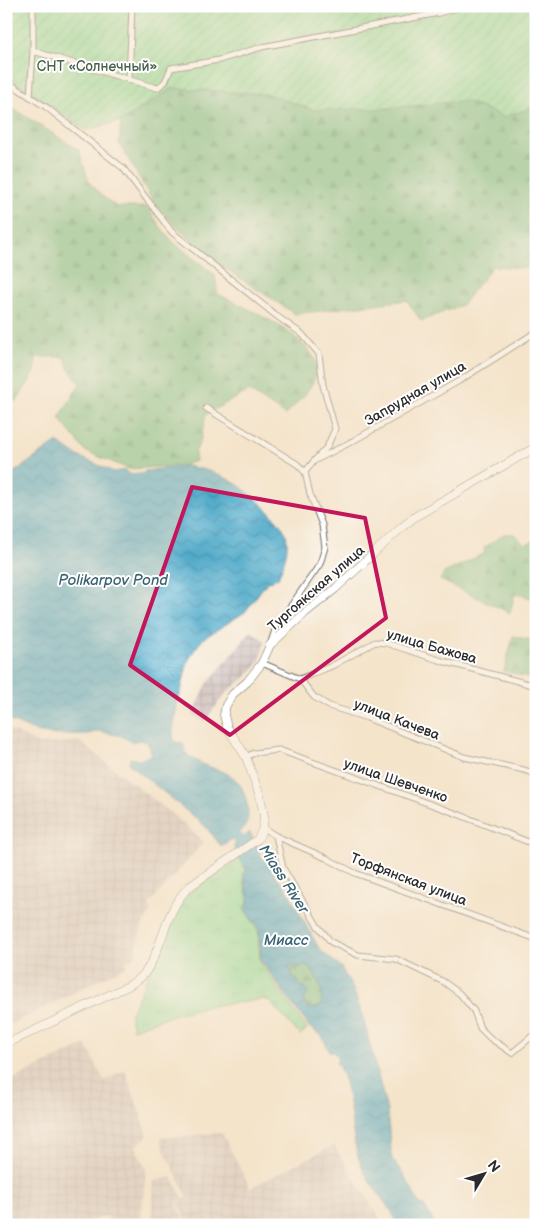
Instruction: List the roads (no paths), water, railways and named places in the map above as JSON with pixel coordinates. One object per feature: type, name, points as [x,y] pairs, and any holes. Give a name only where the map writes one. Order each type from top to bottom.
[{"type":"main road","name":"Тургоякская улица","points":[[6,1044],[128,986],[143,976],[180,895],[258,839],[263,828],[264,816],[260,796],[246,757],[227,727],[224,715],[226,705],[233,694],[247,682],[262,663],[270,645],[305,613],[336,589],[416,516],[536,447]]},
{"type":"street","points":[[30,97],[33,6]]},
{"type":"street","points":[[129,80],[132,6]]},
{"type":"street","points":[[33,51],[157,88],[165,82],[171,68],[219,60],[262,47],[439,13],[463,6]]},
{"type":"street","points":[[6,81],[82,135],[123,168],[172,232],[270,311],[302,334],[319,354],[323,384],[335,429],[327,447],[314,460]]},
{"type":"street","name":"Запрудная улица","points":[[305,472],[314,460],[351,442],[459,382],[536,332]]},
{"type":"street","points":[[206,408],[297,464],[305,472],[310,494],[322,525],[325,547],[320,564],[276,627],[270,645]]},
{"type":"street","name":"улица Бажова","points":[[300,679],[332,666],[375,642],[386,643],[442,661],[536,686]]},
{"type":"street","name":"улица Качева","points":[[262,663],[300,679],[314,697],[329,706],[367,718],[464,757],[536,774]]},
{"type":"street","name":"улица Шевченко","points":[[246,757],[254,753],[279,750],[455,812],[536,845]]},
{"type":"street","name":"Торфянская улица","points":[[263,828],[354,873],[536,939]]},
{"type":"street","points":[[276,836],[283,868],[317,926],[331,942],[358,955],[396,959],[444,982],[460,994],[474,1010],[480,1028],[490,1038],[512,1052],[536,1033]]},
{"type":"water","name":"Polikarpov Pond","points":[[57,442],[78,456],[114,472],[125,470],[130,474],[142,474],[145,471],[187,466],[213,472],[244,489],[254,497],[286,533],[287,551],[278,578],[267,582],[245,612],[204,638],[195,649],[188,661],[177,706],[173,733],[174,742],[183,743],[186,753],[192,758],[233,777],[243,790],[246,799],[248,809],[247,823],[240,832],[222,847],[205,826],[129,764],[130,758],[140,760],[152,754],[147,742],[139,740],[132,742],[121,736],[98,731],[89,734],[56,735],[39,733],[6,719],[6,481],[8,482],[13,473]]},
{"type":"water","name":"Миасс","points":[[250,832],[263,859],[268,862],[269,867],[286,888],[320,950],[341,967],[354,991],[363,1017],[387,1110],[392,1159],[403,1173],[419,1203],[423,1205],[436,1225],[398,1225],[365,1173],[359,1159],[353,1135],[346,1085],[336,1062],[338,1059],[335,1053],[329,1051],[322,1036],[309,1027],[261,961],[259,930],[245,909],[249,902],[244,874],[247,871],[233,846]],"holes":[[[294,964],[297,967],[307,966],[317,979],[322,996],[319,1007],[310,1009],[305,1005],[303,999],[309,991],[306,987],[301,987],[297,979],[293,978],[288,967]]]},
{"type":"waterway","name":"Miass River","points":[[227,823],[249,853]]},
{"type":"park label","name":"СНТ «Солнечный»","points":[[97,66]]}]
